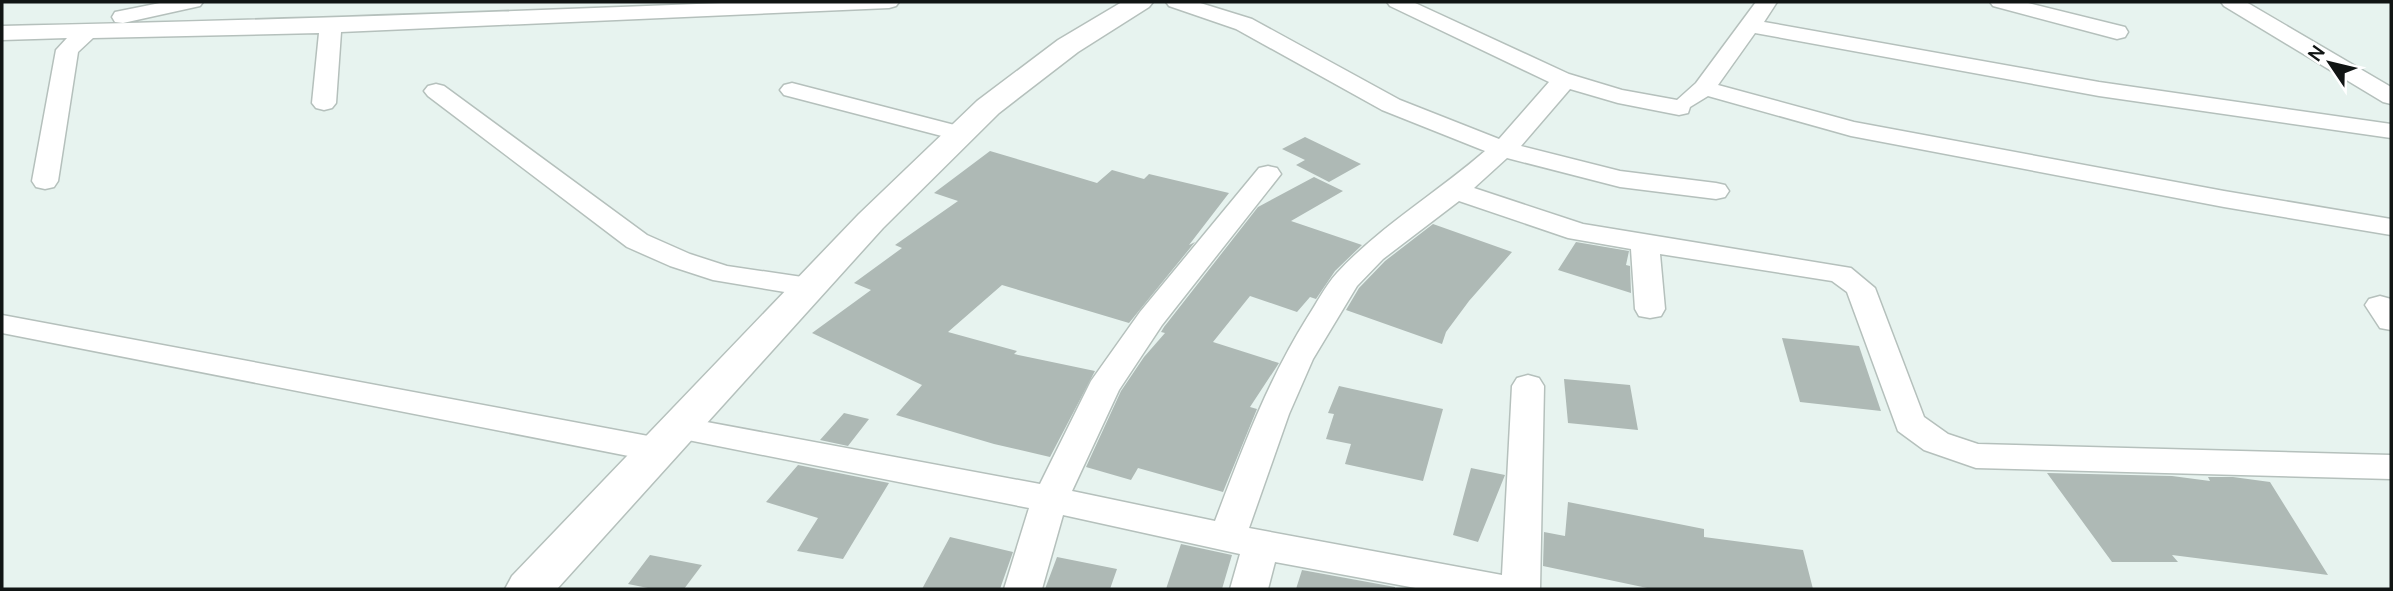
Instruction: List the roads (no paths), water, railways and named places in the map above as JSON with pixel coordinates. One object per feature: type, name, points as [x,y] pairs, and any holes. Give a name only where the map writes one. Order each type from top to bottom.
[{"type":"street","points":[[2,54],[82,29],[186,2]]},
{"type":"street","points":[[559,17],[593,2]]},
{"type":"street","points":[[2,33],[82,29],[331,26],[559,17],[761,5],[889,2]]},
{"type":"street","points":[[529,589],[808,287],[961,134],[1031,72],[1140,2]]},
{"type":"street","points":[[1176,2],[1244,24],[1391,105],[1502,149],[1620,180],[1716,191]]},
{"type":"street","points":[[1397,2],[1561,79],[1671,115],[1704,88],[1767,2]]},
{"type":"street","points":[[2000,2],[2117,32]]},
{"type":"street","points":[[2231,2],[2391,97]]},
{"type":"street","points":[[324,103],[331,26]]},
{"type":"street","points":[[1752,26],[2099,89],[2391,131]]},
{"type":"street","points":[[45,181],[67,50],[82,29]]},
{"type":"street","points":[[1249,589],[1244,542],[1272,414],[1297,359],[1345,281],[1373,253],[1455,191],[1502,149],[1561,86],[1561,79]]},
{"type":"street","points":[[1704,88],[1851,129],[2224,199],[2391,227]]},
{"type":"street","points":[[792,90],[961,134]]},
{"type":"street","points":[[436,91],[637,241],[680,260],[723,274],[808,287]]},
{"type":"street","points":[[1023,589],[1051,499],[1103,389],[1151,319],[1268,174]]},
{"type":"street","points":[[1455,191],[1578,232],[1841,274],[1851,279],[1860,288],[1910,423],[1936,442],[1976,456],[2391,467]]},
{"type":"street","points":[[1645,243],[1650,309]]},
{"type":"street","points":[[2,324],[670,439],[1051,499],[1244,542],[1499,589]]},
{"type":"street","points":[[1521,589],[1528,386]]}]
